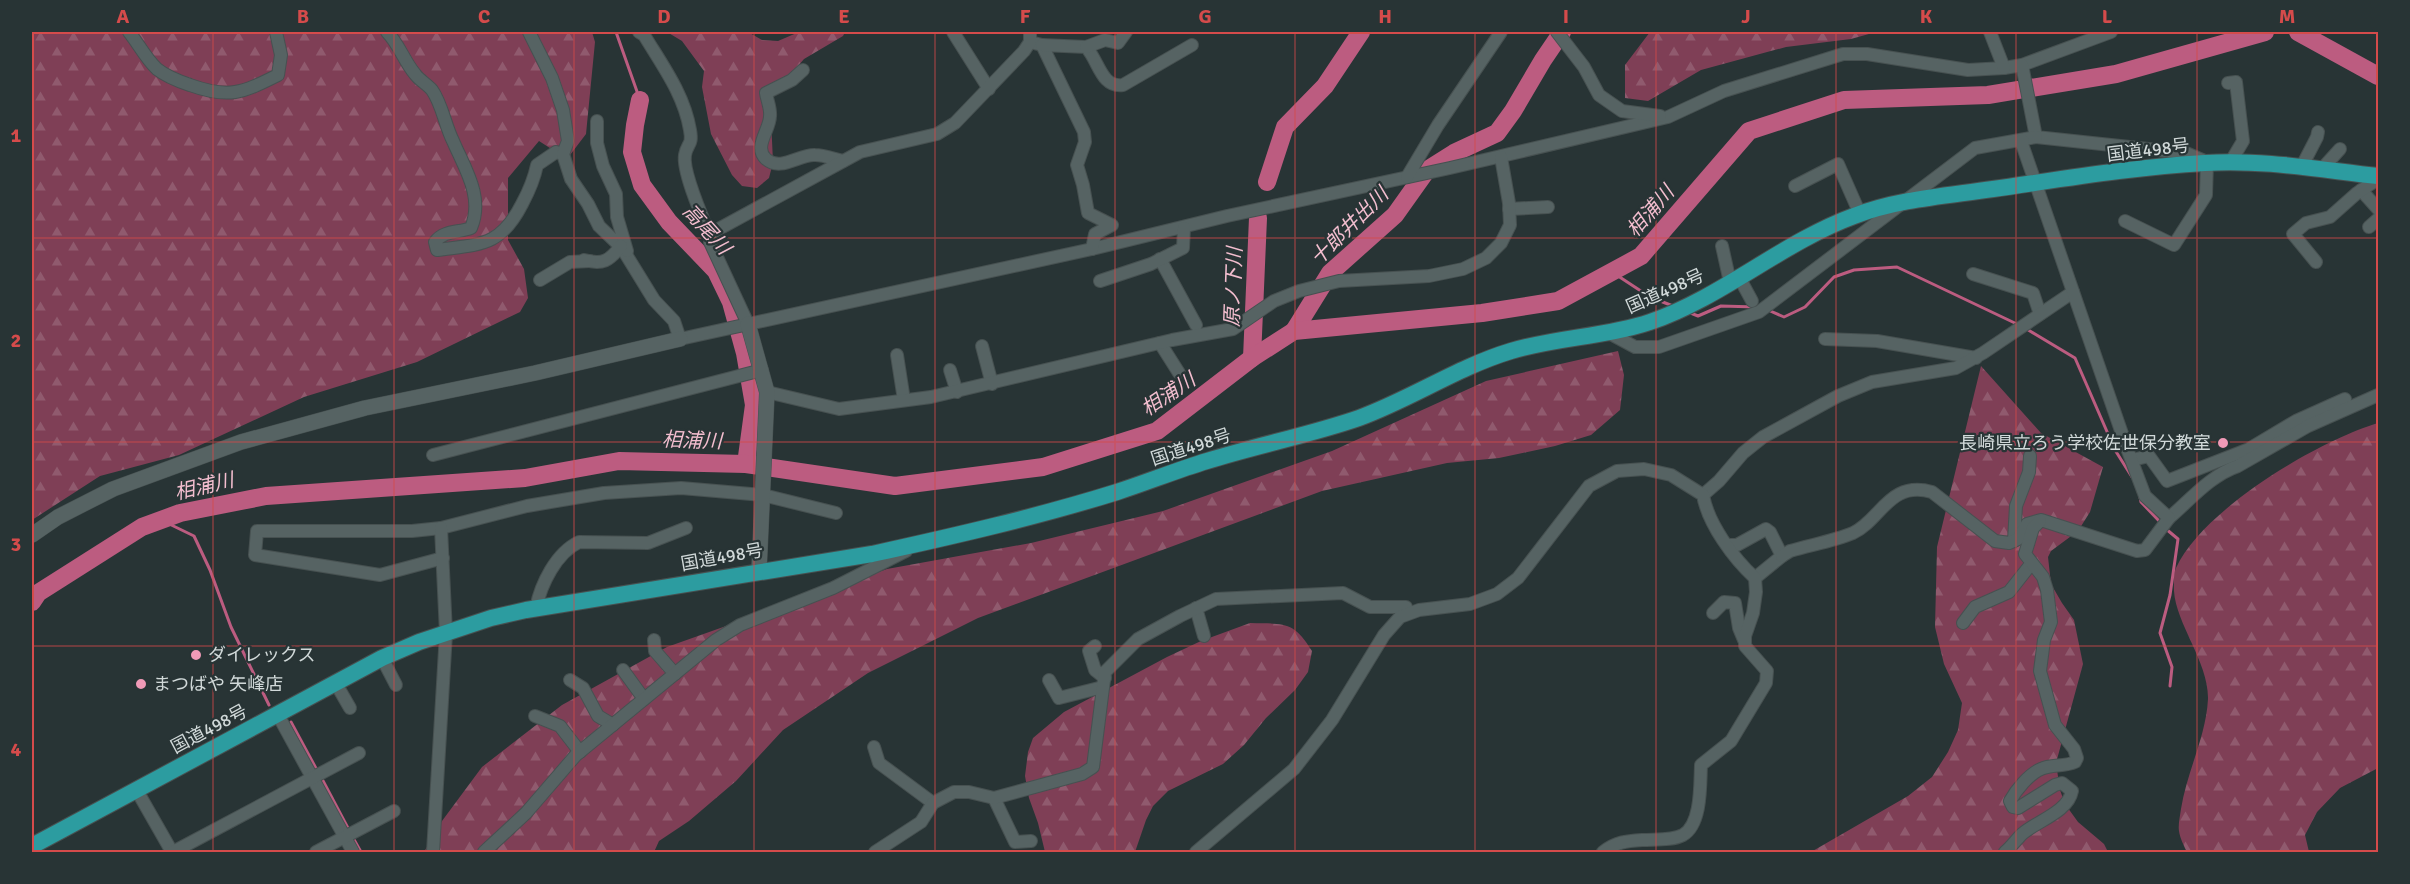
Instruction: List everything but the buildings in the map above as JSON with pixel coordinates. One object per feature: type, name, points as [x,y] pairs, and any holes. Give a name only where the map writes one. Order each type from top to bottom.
[{"type":"highway","name":"国道498号","points":[[32,846],[278,715],[335,682],[382,658],[446,633],[491,618],[536,608],[872,554],[1077,504],[1206,461],[1307,435],[1363,416],[1483,360],[1515,350],[1609,333],[1662,318],[1688,306],[1825,227],[1902,202],[2207,162],[2301,168],[2379,178]]},
{"type":"street","points":[[129,32],[155,68],[170,78],[212,93],[225,94],[248,90],[278,75],[281,55],[276,32]]},
{"type":"street","points":[[387,32],[397,43],[414,73],[432,90],[453,141],[468,168],[476,204],[475,218],[471,228],[460,232],[448,232],[439,237],[435,242],[437,250],[486,243],[501,235],[515,218],[530,190],[537,165],[556,152],[563,154]]},
{"type":"street","points":[[529,32],[552,78],[563,110],[568,141],[563,154],[571,179],[588,204],[599,226],[621,246],[654,300],[674,321],[680,339]]},
{"type":"street","points":[[639,32],[644,35],[680,94],[692,142],[685,155],[690,187],[744,326],[753,372],[767,392],[759,571]]},
{"type":"street","points":[[953,32],[989,89]]},
{"type":"street","points":[[1034,40],[1086,46],[1105,40],[1118,43],[1126,32]]},
{"type":"street","points":[[1407,177],[1438,125],[1501,32]]},
{"type":"street","points":[[1557,32],[1584,67],[1599,95],[1622,111],[1668,117]]},
{"type":"street","points":[[1990,32],[2004,68]]},
{"type":"street","points":[[32,535],[58,517],[113,489],[252,439],[365,408],[536,373],[680,339],[1092,249],[1227,216],[1501,157],[1668,117],[1724,91],[1844,54],[1867,54],[1968,70],[2023,67],[2111,32]]},
{"type":"street","points":[[711,238],[715,231],[860,152],[937,134],[955,123],[1034,40]]},
{"type":"street","points":[[1034,40],[1084,132],[1085,142],[1077,165],[1088,213],[1112,225],[1095,234],[1092,249]]},
{"type":"street","points":[[1086,46],[1107,82],[1115,86],[1124,86],[1192,45]]},
{"type":"street","points":[[2023,67],[2036,138]]},
{"type":"street","points":[[802,70],[792,80],[766,93],[771,114],[769,127],[761,144],[762,154],[768,161],[778,164],[814,154],[843,161]]},
{"type":"street","points":[[2228,82],[2236,82],[2243,141],[2230,163]]},
{"type":"street","points":[[597,121],[597,143],[603,166],[616,194],[617,217],[629,258]]},
{"type":"street","points":[[2301,168],[2318,137],[2318,132]]},
{"type":"street","points":[[1609,333],[1635,347],[1659,347],[1759,312],[1975,148],[2036,138],[2186,153],[2207,162],[2206,195],[2174,245],[2125,221]]},
{"type":"street","points":[[2023,141],[2021,141],[2145,496],[2165,525]]},
{"type":"street","points":[[2321,170],[2340,149]]},
{"type":"street","points":[[767,392],[839,409],[957,392],[1160,343],[1233,329],[1274,301],[1299,291],[1339,281],[1429,276],[1463,269],[1486,258],[1501,243],[1510,225],[1501,157]]},
{"type":"street","points":[[1795,186],[1838,164],[1860,214]]},
{"type":"street","points":[[2316,262],[2293,234],[2306,223],[2330,217],[2361,190],[2379,178]]},
{"type":"street","points":[[2361,190],[2379,209]]},
{"type":"street","points":[[1509,209],[1548,207]]},
{"type":"street","points":[[1100,281],[1184,248],[1184,228]]},
{"type":"street","points":[[540,280],[570,262],[610,260],[621,246]]},
{"type":"street","points":[[1722,246],[1735,279],[1752,301]]},
{"type":"street","points":[[573,257],[590,261]]},
{"type":"street","points":[[1160,259],[1196,325]]},
{"type":"street","points":[[1980,274],[2033,293],[2040,314]]},
{"type":"street","points":[[1703,495],[1719,481],[1743,453],[1763,437],[1838,396],[1872,382],[1956,368],[1976,358],[2073,292]]},
{"type":"street","points":[[1825,339],[1876,341],[1976,358]]},
{"type":"street","points":[[1160,343],[1179,374]]},
{"type":"street","points":[[982,346],[992,384]]},
{"type":"street","points":[[897,355],[904,400]]},
{"type":"street","points":[[950,370],[957,392]]},
{"type":"street","points":[[433,455],[753,372]]},
{"type":"street","points":[[1745,644],[1745,636],[1753,613],[1755,578],[1790,551],[1854,532],[1887,501],[1920,489],[1932,492],[1995,541],[2009,543],[2014,541],[2018,539],[2027,524],[2041,520],[2137,551],[2145,550],[2165,525],[2217,477],[2308,426],[2379,395]]},
{"type":"street","points":[[2132,460],[2149,456],[2167,481],[2249,449],[2296,421],[2345,399]]},
{"type":"street","points":[[2014,541],[2016,506],[2029,472],[2030,456]]},
{"type":"street","points":[[1196,852],[1294,770],[1332,720],[1384,635],[1400,617],[1419,610],[1470,604],[1497,594],[1518,578],[1589,486],[1617,471],[1644,469],[1671,475],[1703,495],[1705,507],[1738,562],[1755,578]]},
{"type":"street","points":[[443,558],[380,576],[255,555],[257,531],[371,533],[441,528],[527,506],[604,493],[681,488],[763,491],[836,513]]},
{"type":"street","points":[[2005,852],[2022,834],[2063,806],[2071,798],[2072,790],[2062,783],[2055,785],[2018,808],[2013,807],[2010,801],[2016,792],[2039,769],[2069,765],[2077,758],[2074,749],[2055,725],[2040,671],[2044,640],[2051,622],[2048,590],[2043,577],[2025,554],[2033,528],[2041,520]]},
{"type":"street","points":[[433,852],[446,633],[441,528]]},
{"type":"street","points":[[536,608],[540,591],[564,552],[572,545],[579,542],[648,543],[686,528]]},
{"type":"street","points":[[1728,545],[1737,545],[1766,529],[1770,532],[1782,556]]},
{"type":"street","points":[[484,852],[526,813],[580,752],[716,640],[740,625],[833,588],[921,543]]},
{"type":"street","points":[[1963,623],[1975,607],[2009,592],[2031,564]]},
{"type":"street","points":[[875,852],[921,822],[933,803],[954,792],[969,792],[994,798],[1083,774],[1093,767],[1105,672],[1138,639],[1216,599],[1343,593],[1370,607],[1406,607]]},
{"type":"street","points":[[1603,852],[1613,844],[1623,841],[1672,838],[1683,835],[1690,828],[1700,802],[1701,765],[1731,741],[1766,683],[1767,671],[1745,644],[1739,628],[1736,603],[1724,602],[1713,613]]},
{"type":"street","points":[[1196,609],[1204,636]]},
{"type":"street","points":[[654,640],[655,651],[675,674]]},
{"type":"street","points":[[1095,646],[1089,651],[1095,670],[1104,682]]},
{"type":"street","points":[[382,658],[396,685]]},
{"type":"street","points":[[623,670],[644,699]]},
{"type":"street","points":[[570,680],[583,688],[598,716],[613,725]]},
{"type":"street","points":[[1049,680],[1059,698],[1104,682]]},
{"type":"street","points":[[335,682],[350,708]]},
{"type":"street","points":[[278,715],[349,835],[353,852]]},
{"type":"street","points":[[535,716],[560,726],[580,752]]},
{"type":"street","points":[[874,747],[879,763],[933,803]]},
{"type":"street","points":[[136,789],[172,852],[360,753]]},
{"type":"street","points":[[994,798],[1014,842],[1031,841]]},
{"type":"street","points":[[316,852],[394,811]]},
{"type":"green space","points":[[32,32],[592,32],[595,42],[586,134],[567,159],[539,141],[508,178],[508,240],[524,269],[528,298],[520,312],[417,362],[304,397],[179,455],[100,476],[32,520]]},
{"type":"green space","points":[[667,32],[748,32],[762,40],[778,41],[799,32],[845,32],[843,36],[804,59],[770,98],[773,162],[769,178],[757,188],[742,186],[732,175],[711,134],[702,87],[704,71],[682,41]]},
{"type":"green space","points":[[1650,32],[1876,32],[1851,39],[1786,47],[1701,70],[1648,101],[1625,98],[1625,65]]},
{"type":"green space","points":[[1618,351],[1624,375],[1620,410],[1591,435],[1555,446],[1499,458],[1447,463],[1322,491],[978,618],[868,673],[783,730],[736,781],[689,821],[659,841],[654,852],[424,852],[442,821],[482,767],[562,705],[667,647],[887,569],[1031,543],[1163,511],[1332,451],[1486,381]]},
{"type":"green space","points":[[1981,366],[2041,433],[2103,467],[2090,512],[2078,531],[2051,551],[2048,557],[2051,584],[2074,620],[2083,664],[2056,763],[2060,790],[2065,804],[2078,822],[2104,844],[2108,852],[1811,852],[1908,796],[1932,777],[1948,752],[1958,730],[1962,703],[1944,664],[1935,627],[1937,547]]},
{"type":"green space","points":[[2378,423],[2378,768],[2340,788],[2317,812],[2305,835],[2309,852],[2187,852],[2180,834],[2179,820],[2204,727],[2208,699],[2203,672],[2176,604],[2174,573],[2176,568],[2190,546],[2211,523],[2265,480],[2325,445]]},
{"type":"green space","points":[[1250,623],[1287,626],[1299,634],[1312,651],[1308,672],[1295,690],[1266,718],[1244,745],[1223,764],[1168,791],[1153,806],[1135,852],[1045,852],[1025,776],[1028,752],[1033,738],[1064,712],[1167,657],[1201,641]]},
{"type":"waterway","points":[[616,32],[640,100]]},
{"type":"waterway","name":"原ノ下川","points":[[1267,182],[1285,127],[1325,86],[1361,32]]},
{"type":"waterway","name":"十郎井出川","points":[[1294,331],[1330,273],[1395,215],[1427,170],[1454,153],[1497,133],[1562,32]]},
{"type":"waterway","name":"相浦川","points":[[32,602],[38,593],[142,527],[180,513],[266,496],[525,478],[619,461],[746,464],[895,486],[1043,467],[1157,431],[1252,358],[1294,331],[1482,313],[1558,301],[1641,256],[1749,131],[1844,100],[1988,95],[2116,74],[2265,32]]},
{"type":"waterway","name":"相浦川","points":[[2298,32],[2378,76]]},
{"type":"waterway","name":"高尾川","points":[[640,100],[632,152],[642,185],[669,222],[716,271],[731,302],[745,353],[754,405],[746,464]]},
{"type":"waterway","name":"原ノ下川","points":[[1252,358],[1258,218]]},
{"type":"waterway","points":[[1768,310],[1784,317],[1805,307],[1834,277],[1854,270],[1897,267],[2019,325]]},
{"type":"waterway","points":[[1612,272],[1650,297],[1673,306]]},
{"type":"waterway","points":[[1688,312],[1698,316],[1721,306],[1756,307]]},
{"type":"waterway","points":[[2025,328],[2075,358],[2115,450],[2132,477]]},
{"type":"waterway","points":[[2140,497],[2141,502],[2162,524]]},
{"type":"waterway","points":[[161,520],[194,536],[210,570],[231,627],[269,705]]},
{"type":"waterway","points":[[2166,529],[2178,539],[2170,595],[2160,633],[2172,667],[2170,686]]},
{"type":"waterway","points":[[291,722],[318,772]]},
{"type":"waterway","points":[[321,777],[349,830]]},
{"type":"waterway","points":[[352,836],[361,852]]},
{"type":"place","name":"長崎県立ろう学校佐世保分教室","points":[[2223,443]]},
{"type":"place","name":"ダイレックス","points":[[196,655]]},
{"type":"place","name":"まつばや 矢峰店","points":[[141,684]]}]
